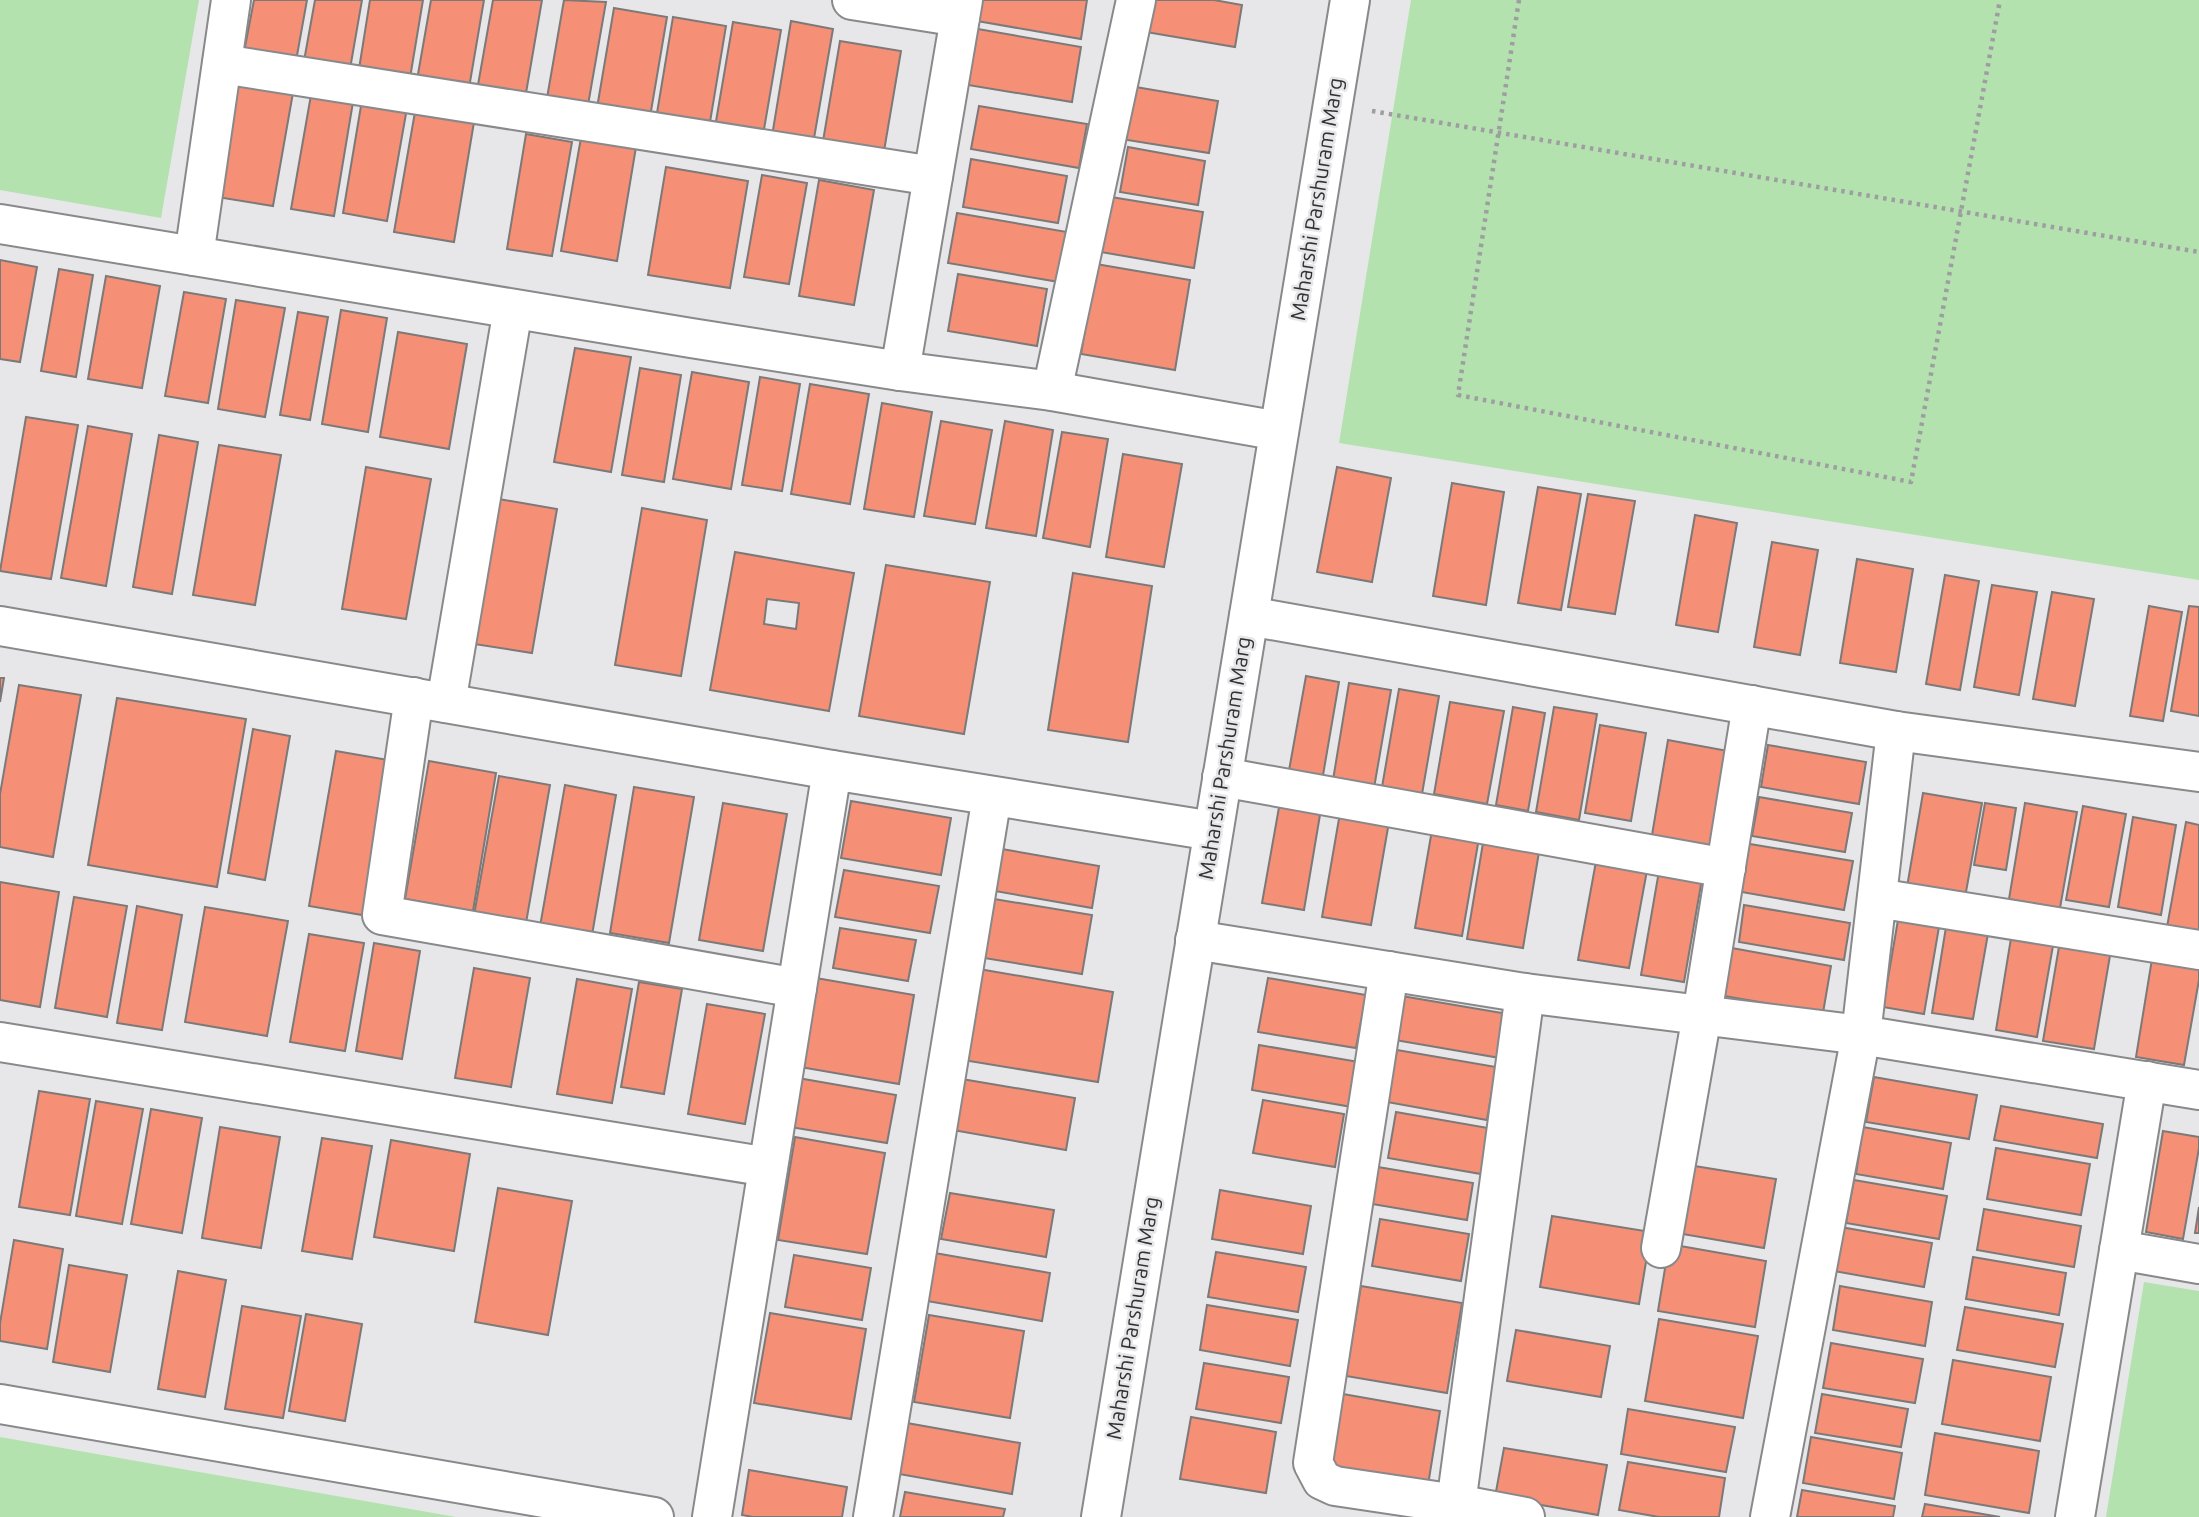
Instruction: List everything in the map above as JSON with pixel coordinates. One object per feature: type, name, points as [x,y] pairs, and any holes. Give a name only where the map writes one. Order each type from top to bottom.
[{"type":"street","points":[[194,256],[231,0]]},
{"type":"street","points":[[852,0],[962,9],[900,372]]},
{"type":"street","points":[[1052,391],[1136,0]]},
{"type":"street","name":"Maharshi Parshuram Marg","points":[[1101,1517],[1350,0]]},
{"type":"street","points":[[222,64],[933,176]]},
{"type":"street","points":[[0,224],[900,372],[1052,391],[1279,431]]},
{"type":"street","points":[[513,309],[382,915],[797,988]]},
{"type":"street","points":[[1249,616],[1896,731],[2199,772]]},
{"type":"street","points":[[0,626],[832,770],[1213,831]]},
{"type":"street","points":[[1661,1248],[1752,705]]},
{"type":"street","points":[[1770,1517],[1861,1035],[1896,731]]},
{"type":"street","points":[[712,1517],[832,770]]},
{"type":"street","points":[[1222,777],[1726,868]]},
{"type":"street","points":[[873,1517],[992,796]]},
{"type":"street","points":[[1877,898],[2199,950]]},
{"type":"street","points":[[1195,940],[1525,993],[1861,1035],[2199,1090]]},
{"type":"street","points":[[1390,971],[1313,1464],[1322,1480],[1335,1486],[1525,1517]]},
{"type":"street","points":[[1456,1504],[1525,993]]},
{"type":"street","points":[[0,1042],[768,1167]]},
{"type":"street","points":[[2075,1517],[2147,1080]]},
{"type":"street","points":[[2119,1250],[2199,1264]]},
{"type":"street","points":[[0,1404],[654,1517]]},
{"type":"path","points":[[1519,0],[1458,395],[1911,482],[2000,0]]},
{"type":"path","points":[[1333,105],[2199,252]]},
{"type":"green space","points":[[0,0],[199,0],[161,218],[0,190]]},
{"type":"green space","points":[[1411,0],[2199,0],[2199,580],[1339,443]]},
{"type":"green space","points":[[2144,1282],[2199,1291],[2199,1517],[2106,1517]]},
{"type":"green space","points":[[0,1437],[456,1517],[0,1517]]},
{"type":"building","points":[[254,0],[307,0],[296,61],[244,52]]},
{"type":"building","points":[[315,0],[362,0],[350,69],[304,61]]},
{"type":"building","points":[[370,0],[423,0],[410,78],[359,69]]},
{"type":"building","points":[[431,0],[484,0],[469,88],[417,80]]},
{"type":"building","points":[[493,0],[542,0],[526,93],[478,85]]},
{"type":"building","points":[[564,0],[606,2],[588,105],[547,98]]},
{"type":"building","points":[[975,0],[1087,0],[1081,39],[971,20]]},
{"type":"building","points":[[1146,0],[1214,0],[1242,5],[1235,47],[1140,31]]},
{"type":"building","points":[[614,8],[667,17],[650,117],[597,108]]},
{"type":"building","points":[[673,17],[726,26],[709,128],[656,119]]},
{"type":"building","points":[[791,21],[833,29],[813,144],[772,136]]},
{"type":"building","points":[[733,22],[781,30],[762,141],[714,133]]},
{"type":"building","points":[[978,29],[1081,47],[1072,102],[968,85]]},
{"type":"building","points":[[840,41],[901,51],[883,157],[822,147]]},
{"type":"building","points":[[238,77],[294,87],[273,206],[217,197]]},
{"type":"building","points":[[1130,86],[1218,101],[1209,153],[1121,139]]},
{"type":"building","points":[[311,95],[353,102],[334,216],[291,209]]},
{"type":"building","points":[[362,100],[407,108],[387,221],[343,213]]},
{"type":"building","points":[[979,106],[1087,124],[1079,168],[971,149]]},
{"type":"building","points":[[415,112],[474,122],[454,242],[394,232]]},
{"type":"building","points":[[582,132],[637,141],[617,261],[561,251]]},
{"type":"building","points":[[526,134],[572,142],[552,256],[507,249]]},
{"type":"building","points":[[1128,147],[1205,161],[1198,205],[1120,192]]},
{"type":"building","points":[[971,159],[1067,176],[1058,223],[963,207]]},
{"type":"building","points":[[666,167],[748,181],[730,288],[648,275]]},
{"type":"building","points":[[762,175],[807,183],[789,284],[744,277]]},
{"type":"building","points":[[819,180],[874,190],[854,305],[799,296]]},
{"type":"building","points":[[1105,196],[1203,212],[1194,268],[1095,251]]},
{"type":"building","points":[[957,213],[1067,232],[1059,282],[948,263]]},
{"type":"building","points":[[0,260],[37,267],[20,362],[0,359]]},
{"type":"building","points":[[1096,264],[1190,280],[1175,370],[1081,354]]},
{"type":"building","points":[[59,269],[93,275],[76,377],[41,371]]},
{"type":"building","points":[[958,274],[1047,289],[1037,346],[948,331]]},
{"type":"building","points":[[106,276],[160,286],[142,388],[88,379]]},
{"type":"building","points":[[184,292],[226,299],[208,403],[165,396]]},
{"type":"building","points":[[236,300],[285,308],[265,417],[218,409]]},
{"type":"building","points":[[341,310],[387,318],[368,432],[322,424]]},
{"type":"building","points":[[298,312],[328,317],[310,420],[280,415]]},
{"type":"building","points":[[398,332],[467,344],[449,449],[380,437]]},
{"type":"building","points":[[575,348],[631,357],[611,472],[554,462]]},
{"type":"building","points":[[640,368],[681,375],[664,482],[622,475]]},
{"type":"building","points":[[692,372],[749,382],[731,489],[673,479]]},
{"type":"building","points":[[760,377],[800,384],[782,491],[742,485]]},
{"type":"building","points":[[810,384],[869,394],[850,504],[791,494]]},
{"type":"building","points":[[882,403],[932,412],[914,517],[864,509]]},
{"type":"building","points":[[26,417],[78,425],[51,579],[0,571]]},
{"type":"building","points":[[941,421],[992,430],[975,524],[924,516]]},
{"type":"building","points":[[1005,421],[1053,430],[1036,536],[986,528]]},
{"type":"building","points":[[88,426],[132,434],[106,586],[61,578]]},
{"type":"building","points":[[1062,432],[1108,439],[1090,547],[1043,538]]},
{"type":"building","points":[[159,435],[198,442],[172,594],[133,587]]},
{"type":"building","points":[[219,445],[281,455],[255,605],[193,595]]},
{"type":"building","points":[[1123,454],[1182,464],[1164,567],[1106,557]]},
{"type":"building","points":[[366,467],[431,479],[406,619],[342,609]]},
{"type":"building","points":[[1337,467],[1391,478],[1372,582],[1317,572]]},
{"type":"building","points":[[1452,483],[1504,492],[1486,605],[1433,596]]},
{"type":"building","points":[[1538,487],[1581,494],[1561,610],[1518,603]]},
{"type":"building","points":[[1588,494],[1635,501],[1615,614],[1568,607]]},
{"type":"building","points":[[499,499],[557,509],[532,653],[474,644]]},
{"type":"building","points":[[642,508],[707,520],[681,676],[615,665]]},
{"type":"building","points":[[1695,515],[1737,523],[1718,632],[1676,625]]},
{"type":"building","points":[[1772,542],[1818,550],[1800,655],[1754,647]]},
{"type":"building","points":[[735,552],[854,573],[829,711],[710,690]],"holes":[[[767,599],[799,603],[796,629],[764,624]]]},
{"type":"building","points":[[1857,559],[1913,569],[1896,672],[1840,663]]},
{"type":"building","points":[[886,565],[990,582],[964,734],[859,716]]},
{"type":"building","points":[[1073,573],[1152,586],[1128,742],[1048,730]]},
{"type":"building","points":[[1945,575],[1979,581],[1960,690],[1926,684]]},
{"type":"building","points":[[1992,585],[2037,592],[2019,695],[1974,687]]},
{"type":"building","points":[[2052,592],[2094,599],[2075,706],[2033,699]]},
{"type":"building","points":[[2149,606],[2182,612],[2163,721],[2130,716]]},
{"type":"building","points":[[2189,606],[2199,607],[2199,716],[2171,711]]},
{"type":"building","points":[[1306,676],[1339,682],[1322,781],[1288,776]]},
{"type":"building","points":[[0,678],[4,678],[0,702]]},
{"type":"building","points":[[1349,683],[1391,690],[1374,788],[1333,780]]},
{"type":"building","points":[[19,685],[81,695],[53,857],[0,847],[0,794]]},
{"type":"building","points":[[1399,689],[1439,696],[1422,794],[1382,787]]},
{"type":"building","points":[[117,698],[246,719],[217,887],[88,865]]},
{"type":"building","points":[[1450,702],[1504,711],[1487,804],[1434,794]]},
{"type":"building","points":[[1513,707],[1545,713],[1528,811],[1496,805]]},
{"type":"building","points":[[1554,707],[1597,714],[1579,820],[1536,812]]},
{"type":"building","points":[[1600,725],[1646,733],[1631,821],[1585,813]]},
{"type":"building","points":[[253,729],[290,736],[265,880],[228,873]]},
{"type":"building","points":[[1668,740],[1728,751],[1711,851],[1651,841]]},
{"type":"building","points":[[1768,745],[1866,762],[1859,804],[1761,787]]},
{"type":"building","points":[[336,751],[394,761],[368,916],[309,906]]},
{"type":"building","points":[[429,761],[496,773],[473,911],[405,899]]},
{"type":"building","points":[[499,776],[550,785],[526,923],[474,915]]},
{"type":"building","points":[[565,785],[616,795],[591,941],[539,932]]},
{"type":"building","points":[[634,787],[694,797],[669,943],[610,933]]},
{"type":"building","points":[[1923,793],[1982,803],[1964,903],[1906,893]]},
{"type":"building","points":[[1281,796],[1322,803],[1304,910],[1262,903]]},
{"type":"building","points":[[1759,797],[1852,813],[1845,852],[1752,836]]},
{"type":"building","points":[[851,801],[951,818],[941,875],[841,858]]},
{"type":"building","points":[[723,803],[787,814],[763,951],[699,940]]},
{"type":"building","points":[[1985,803],[2016,808],[2006,870],[1974,865]]},
{"type":"building","points":[[2025,803],[2077,812],[2060,908],[2009,899]]},
{"type":"building","points":[[2083,806],[2126,814],[2109,907],[2066,900]]},
{"type":"building","points":[[1340,813],[1389,822],[1371,925],[1322,917]]},
{"type":"building","points":[[2133,817],[2176,825],[2161,915],[2118,907]]},
{"type":"building","points":[[2186,822],[2199,825],[2199,933],[2167,927]]},
{"type":"building","points":[[1432,830],[1479,838],[1462,936],[1415,928]]},
{"type":"building","points":[[1483,843],[1539,852],[1523,948],[1467,939]]},
{"type":"building","points":[[1744,843],[1853,861],[1844,910],[1736,891]]},
{"type":"building","points":[[996,848],[1099,866],[1092,908],[989,890]]},
{"type":"building","points":[[1597,856],[1648,865],[1629,968],[1578,960]]},
{"type":"building","points":[[844,870],[939,886],[930,933],[835,917]]},
{"type":"building","points":[[1659,871],[1702,879],[1684,982],[1641,975]]},
{"type":"building","points":[[0,882],[59,892],[40,1007],[0,1000]]},
{"type":"building","points":[[74,897],[127,906],[107,1017],[55,1008]]},
{"type":"building","points":[[988,898],[1092,915],[1082,974],[978,957]]},
{"type":"building","points":[[1744,905],[1850,923],[1844,960],[1739,942]]},
{"type":"building","points":[[137,906],[182,915],[162,1030],[117,1023]]},
{"type":"building","points":[[205,907],[288,921],[267,1036],[185,1022]]},
{"type":"building","points":[[1898,920],[1939,927],[1924,1014],[1883,1007]]},
{"type":"building","points":[[1947,921],[1989,928],[1973,1019],[1932,1013]]},
{"type":"building","points":[[840,928],[916,940],[908,981],[833,968]]},
{"type":"building","points":[[2012,932],[2054,940],[2037,1037],[1996,1030]]},
{"type":"building","points":[[309,934],[364,943],[345,1051],[290,1042]]},
{"type":"building","points":[[2061,935],[2112,944],[2094,1049],[2043,1041]]},
{"type":"building","points":[[374,943],[420,951],[402,1059],[356,1051]]},
{"type":"building","points":[[1732,948],[1831,966],[1823,1013],[1724,996]]},
{"type":"building","points":[[2152,959],[2199,968],[2184,1065],[2136,1057]]},
{"type":"building","points":[[474,968],[530,978],[511,1087],[455,1078]]},
{"type":"building","points":[[979,969],[1113,992],[1098,1082],[963,1060]]},
{"type":"building","points":[[816,978],[914,995],[899,1084],[800,1067]]},
{"type":"building","points":[[1268,978],[1366,995],[1356,1048],[1258,1032]]},
{"type":"building","points":[[577,979],[632,989],[612,1103],[557,1094]]},
{"type":"building","points":[[639,982],[682,989],[664,1094],[621,1087]]},
{"type":"building","points":[[1396,995],[1508,1014],[1500,1058],[1389,1039]]},
{"type":"building","points":[[707,1004],[765,1014],[745,1124],[688,1114]]},
{"type":"building","points":[[1259,1045],[1359,1062],[1352,1107],[1252,1090]]},
{"type":"building","points":[[1397,1050],[1496,1067],[1487,1120],[1387,1102]]},
{"type":"building","points":[[1874,1077],[1977,1095],[1969,1139],[1866,1122]]},
{"type":"building","points":[[798,1078],[896,1095],[887,1143],[790,1127]]},
{"type":"building","points":[[956,1078],[1075,1098],[1066,1150],[947,1129]]},
{"type":"building","points":[[39,1091],[90,1099],[70,1215],[19,1207]]},
{"type":"building","points":[[1263,1100],[1344,1114],[1335,1167],[1253,1153]]},
{"type":"building","points":[[96,1101],[143,1109],[122,1224],[76,1216]]},
{"type":"building","points":[[2001,1106],[2103,1124],[2097,1158],[1994,1140]]},
{"type":"building","points":[[151,1109],[202,1118],[182,1233],[131,1224]]},
{"type":"building","points":[[1396,1112],[1488,1128],[1481,1174],[1388,1158]]},
{"type":"building","points":[[220,1127],[280,1137],[261,1248],[202,1238]]},
{"type":"building","points":[[1863,1127],[1951,1143],[1943,1189],[1856,1174]]},
{"type":"building","points":[[2163,1131],[2199,1137],[2183,1239],[2146,1232]]},
{"type":"building","points":[[795,1137],[885,1153],[867,1254],[778,1240]]},
{"type":"building","points":[[322,1138],[372,1146],[352,1259],[302,1251]]},
{"type":"building","points":[[391,1140],[470,1154],[454,1251],[374,1237]]},
{"type":"building","points":[[1996,1148],[2090,1164],[2081,1215],[1987,1199]]},
{"type":"building","points":[[1682,1164],[1776,1179],[1764,1248],[1671,1232]]},
{"type":"building","points":[[1378,1167],[1473,1183],[1467,1220],[1372,1204]]},
{"type":"building","points":[[1854,1180],[1947,1196],[1939,1239],[1846,1223]]},
{"type":"building","points":[[498,1188],[572,1201],[548,1335],[475,1322]]},
{"type":"building","points":[[1220,1190],[1311,1206],[1303,1254],[1212,1239]]},
{"type":"building","points":[[950,1193],[1054,1210],[1046,1257],[941,1239]]},
{"type":"building","points":[[2199,1207],[2199,1233],[2195,1233]]},
{"type":"building","points":[[1984,1209],[2081,1226],[2074,1267],[1977,1250]]},
{"type":"building","points":[[1552,1216],[1651,1232],[1639,1304],[1540,1287]]},
{"type":"building","points":[[1380,1219],[1469,1234],[1461,1281],[1372,1266]]},
{"type":"building","points":[[1835,1226],[1932,1243],[1924,1287],[1828,1270]]},
{"type":"building","points":[[14,1240],[63,1249],[47,1349],[0,1341],[0,1323]]},
{"type":"building","points":[[1669,1244],[1766,1261],[1755,1327],[1658,1311]]},
{"type":"building","points":[[929,1252],[1050,1273],[1042,1321],[921,1300]]},
{"type":"building","points":[[1216,1252],[1306,1267],[1298,1312],[1208,1297]]},
{"type":"building","points":[[794,1255],[871,1268],[862,1320],[785,1307]]},
{"type":"building","points":[[1973,1257],[2066,1273],[2059,1315],[1966,1299]]},
{"type":"building","points":[[69,1265],[127,1275],[110,1372],[53,1362]]},
{"type":"building","points":[[178,1271],[226,1280],[205,1397],[158,1389]]},
{"type":"building","points":[[1361,1286],[1462,1303],[1447,1393],[1346,1376]]},
{"type":"building","points":[[1840,1286],[1932,1302],[1925,1346],[1833,1330]]},
{"type":"building","points":[[1207,1305],[1298,1320],[1290,1366],[1200,1350]]},
{"type":"building","points":[[242,1306],[301,1316],[283,1418],[225,1409]]},
{"type":"building","points":[[1965,1307],[2063,1324],[2055,1367],[1957,1350]]},
{"type":"building","points":[[770,1313],[866,1329],[851,1419],[754,1403]]},
{"type":"building","points":[[306,1314],[362,1324],[345,1421],[289,1411]]},
{"type":"building","points":[[929,1315],[1024,1331],[1010,1418],[914,1402]]},
{"type":"building","points":[[1659,1319],[1758,1336],[1743,1418],[1645,1401]]},
{"type":"building","points":[[1516,1330],[1610,1346],[1601,1397],[1507,1381]]},
{"type":"building","points":[[1831,1343],[1923,1359],[1915,1403],[1823,1388]]},
{"type":"building","points":[[1953,1360],[2051,1377],[2040,1441],[1942,1424]]},
{"type":"building","points":[[1204,1363],[1289,1377],[1281,1423],[1196,1409]]},
{"type":"building","points":[[1343,1394],[1440,1411],[1428,1485],[1330,1468]]},
{"type":"building","points":[[1822,1394],[1908,1409],[1901,1447],[1815,1433]]},
{"type":"building","points":[[1628,1409],[1735,1427],[1726,1472],[1621,1454]]},
{"type":"building","points":[[1191,1417],[1276,1432],[1266,1493],[1180,1479]]},
{"type":"building","points":[[907,1423],[1020,1443],[1012,1494],[899,1474]]},
{"type":"building","points":[[1935,1433],[2039,1451],[2029,1513],[1925,1495]]},
{"type":"building","points":[[1811,1437],[1902,1453],[1894,1499],[1803,1483]]},
{"type":"building","points":[[1504,1448],[1607,1465],[1598,1515],[1495,1497]]},
{"type":"building","points":[[1628,1462],[1725,1478],[1719,1517],[1659,1517],[1619,1510]]},
{"type":"building","points":[[749,1470],[847,1487],[842,1517],[742,1515]]},
{"type":"building","points":[[1802,1490],[1895,1506],[1893,1517],[1797,1517]]},
{"type":"building","points":[[905,1492],[1005,1509],[1003,1517],[900,1517]]},
{"type":"building","points":[[1925,1504],[2000,1517],[1922,1517]]}]
